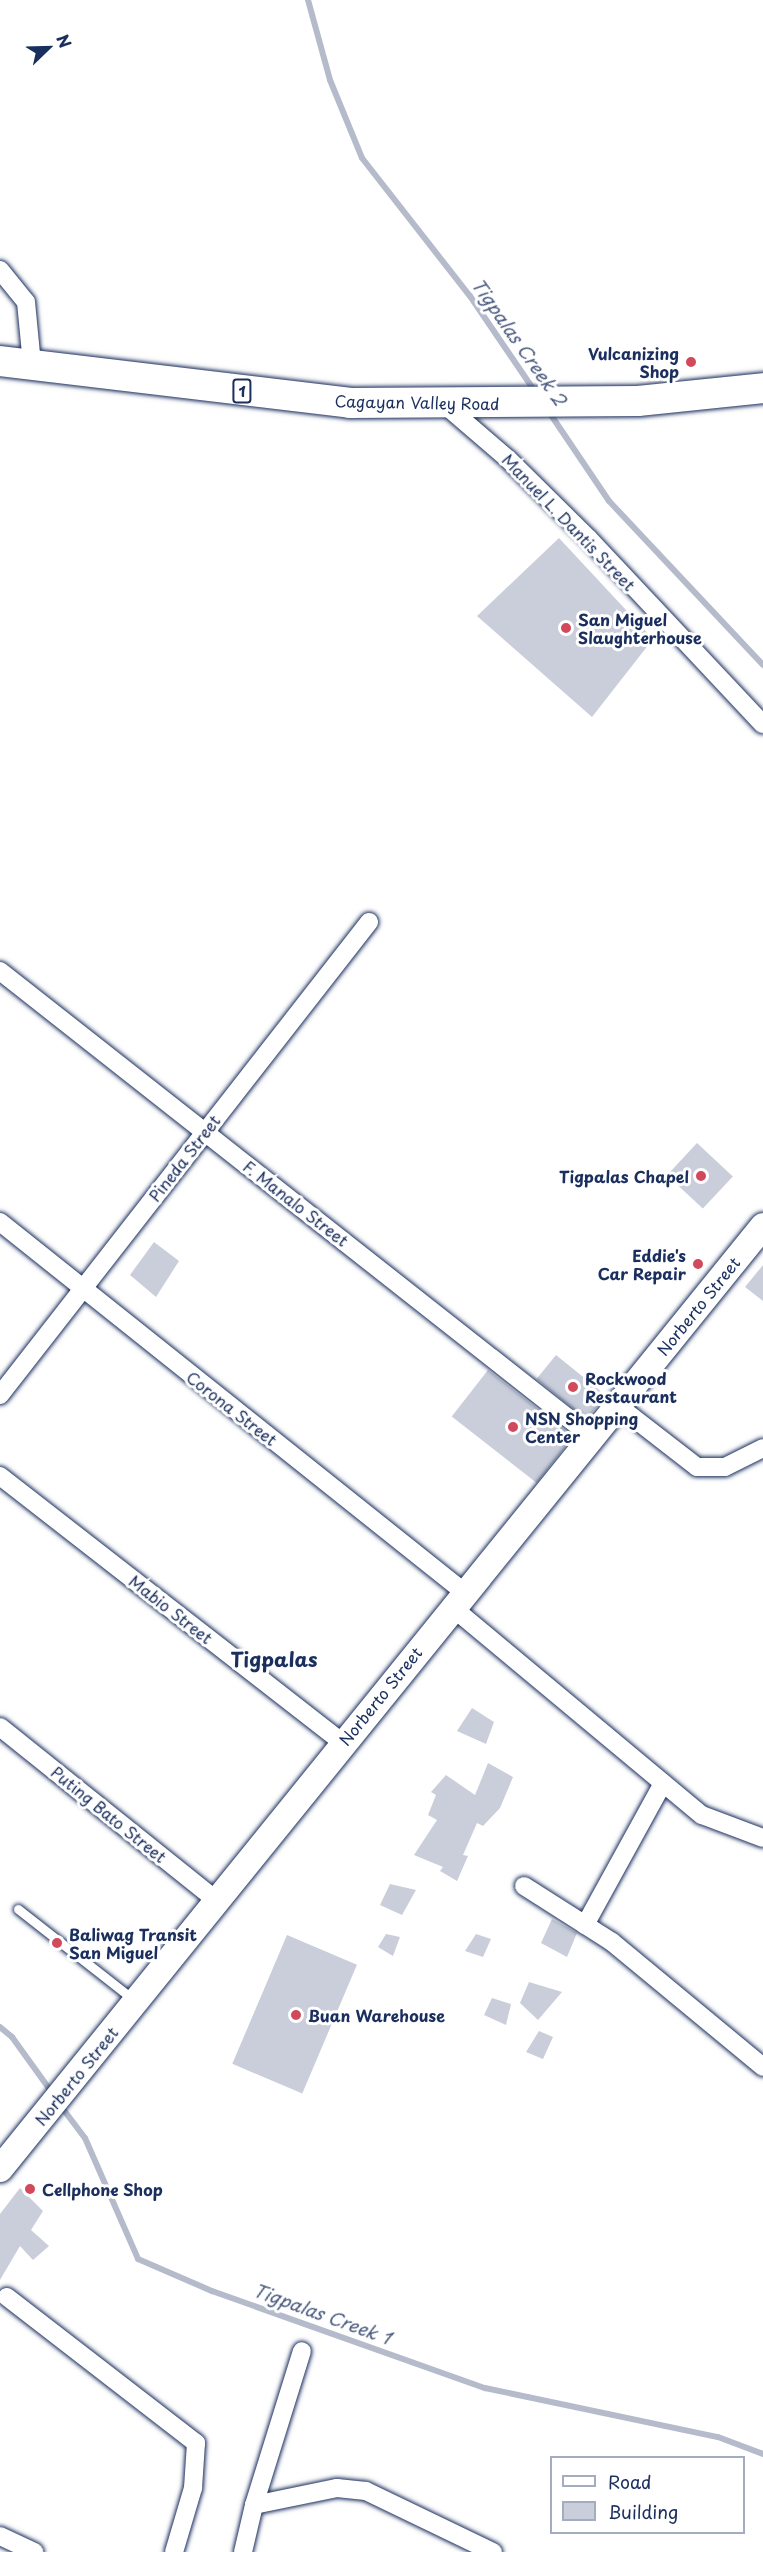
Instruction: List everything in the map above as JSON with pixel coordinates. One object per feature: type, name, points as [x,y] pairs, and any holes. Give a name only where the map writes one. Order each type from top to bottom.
[{"type":"highway","name":"Cagayan Valley Road","points":[[0,361],[350,403],[638,401],[763,387]]},
{"type":"main road","name":"Norberto Street","points":[[0,2169],[75,2079],[342,1742],[763,1226]]},
{"type":"street","points":[[0,270],[26,302],[32,364]]},
{"type":"street","name":"Manuel L. Dantis Street","points":[[444,404],[508,459],[589,539],[763,724]]},
{"type":"street","name":"Pineda Street","points":[[0,1395],[369,922]]},
{"type":"street","name":"F. Manalo Street","points":[[0,971],[591,1436]]},
{"type":"street","name":"Corona Street","points":[[0,1222],[458,1600],[702,1815],[763,1839]]},
{"type":"street","points":[[617,1405],[697,1467],[725,1467],[763,1448]]},
{"type":"street","name":"Mabio Street","points":[[0,1476],[342,1742]]},
{"type":"street","name":"Puting Bato Street","points":[[0,1727],[217,1901]]},
{"type":"street","points":[[585,1925],[663,1783]]},
{"type":"street","points":[[524,1887],[612,1942],[763,2067]]},
{"type":"street","points":[[7,2297],[196,2443],[194,2488],[174,2552]]},
{"type":"street","points":[[243,2552],[254,2505],[302,2352]]},
{"type":"street","points":[[254,2505],[338,2488],[366,2491],[493,2552]]},
{"type":"street","points":[[0,2536],[34,2552]]},
{"type":"lane","points":[[18,1909],[136,2002]]},
{"type":"building","name":"San Miguel Slaughterhouse","points":[[559,538],[653,639],[592,717],[477,616]]},
{"type":"building","name":"Tigpalas Chapel","points":[[697,1143],[733,1176],[703,1209],[667,1175]]},
{"type":"building","points":[[154,1242],[179,1261],[156,1297],[130,1275]]},
{"type":"building","points":[[763,1265],[763,1301],[745,1287]]},
{"type":"building","name":"Rockwood Restaurant","points":[[556,1355],[606,1395],[586,1419],[536,1379]]},
{"type":"building","name":"NSN Shopping Center","points":[[488,1370],[573,1436],[537,1483],[452,1416]]},
{"type":"building","points":[[472,1708],[494,1722],[486,1744],[457,1731]]},
{"type":"building","points":[[488,1763],[513,1777],[500,1808],[483,1826],[477,1823],[463,1855],[468,1856],[457,1881],[440,1871],[443,1867],[414,1855],[437,1820],[428,1815],[436,1795],[431,1792],[446,1775],[475,1795]]},
{"type":"building","points":[[390,1884],[416,1890],[402,1915],[380,1905]]},
{"type":"building","points":[[552,1919],[577,1933],[567,1957],[541,1943]]},
{"type":"building","points":[[386,1934],[400,1937],[393,1956],[378,1947]]},
{"type":"building","points":[[476,1934],[491,1939],[483,1957],[465,1951]]},
{"type":"building","name":"Buan Warehouse","points":[[287,1935],[357,1965],[302,2094],[232,2064]]},
{"type":"building","points":[[529,1982],[562,1992],[538,2020],[520,2003]]},
{"type":"building","points":[[492,1998],[511,2004],[506,2025],[484,2015]]},
{"type":"building","points":[[539,2031],[553,2037],[543,2059],[526,2052]]},
{"type":"building","points":[[20,2188],[43,2211],[31,2230],[49,2246],[33,2260],[20,2246],[0,2280],[0,2214]]},
{"type":"waterway","name":"Tigpalas Creek 2","points":[[308,0],[330,80],[362,158],[470,296],[536,393]]},
{"type":"waterway","name":"Tigpalas Creek 2","points":[[549,412],[609,501],[763,665]]},
{"type":"waterway","name":"Tigpalas Creek 1","points":[[0,2027],[12,2037],[53,2094]]},
{"type":"waterway","name":"Tigpalas Creek 1","points":[[60,2105],[85,2138],[138,2259],[212,2291],[485,2388],[718,2437],[763,2454]]},
{"type":"place","name":"Vulcanizing Shop","points":[[691,362]]},
{"type":"place","name":"San Miguel Slaughterhouse","points":[[566,628]]},
{"type":"place","name":"Tigpalas Chapel","points":[[701,1176]]},
{"type":"place","name":"Eddie's Car Repair","points":[[698,1264]]},
{"type":"place","name":"Rockwood Restaurant","points":[[573,1387]]},
{"type":"place","name":"NSN Shopping Center","points":[[513,1427]]},
{"type":"place","name":"Baliwag Transit San Miguel","points":[[57,1943]]},
{"type":"place","name":"Buan Warehouse","points":[[296,2015]]},
{"type":"place","name":"Cellphone Shop","points":[[30,2189]]},
{"type":"district","name":"Tigpalas","points":[[274,1659]]}]
